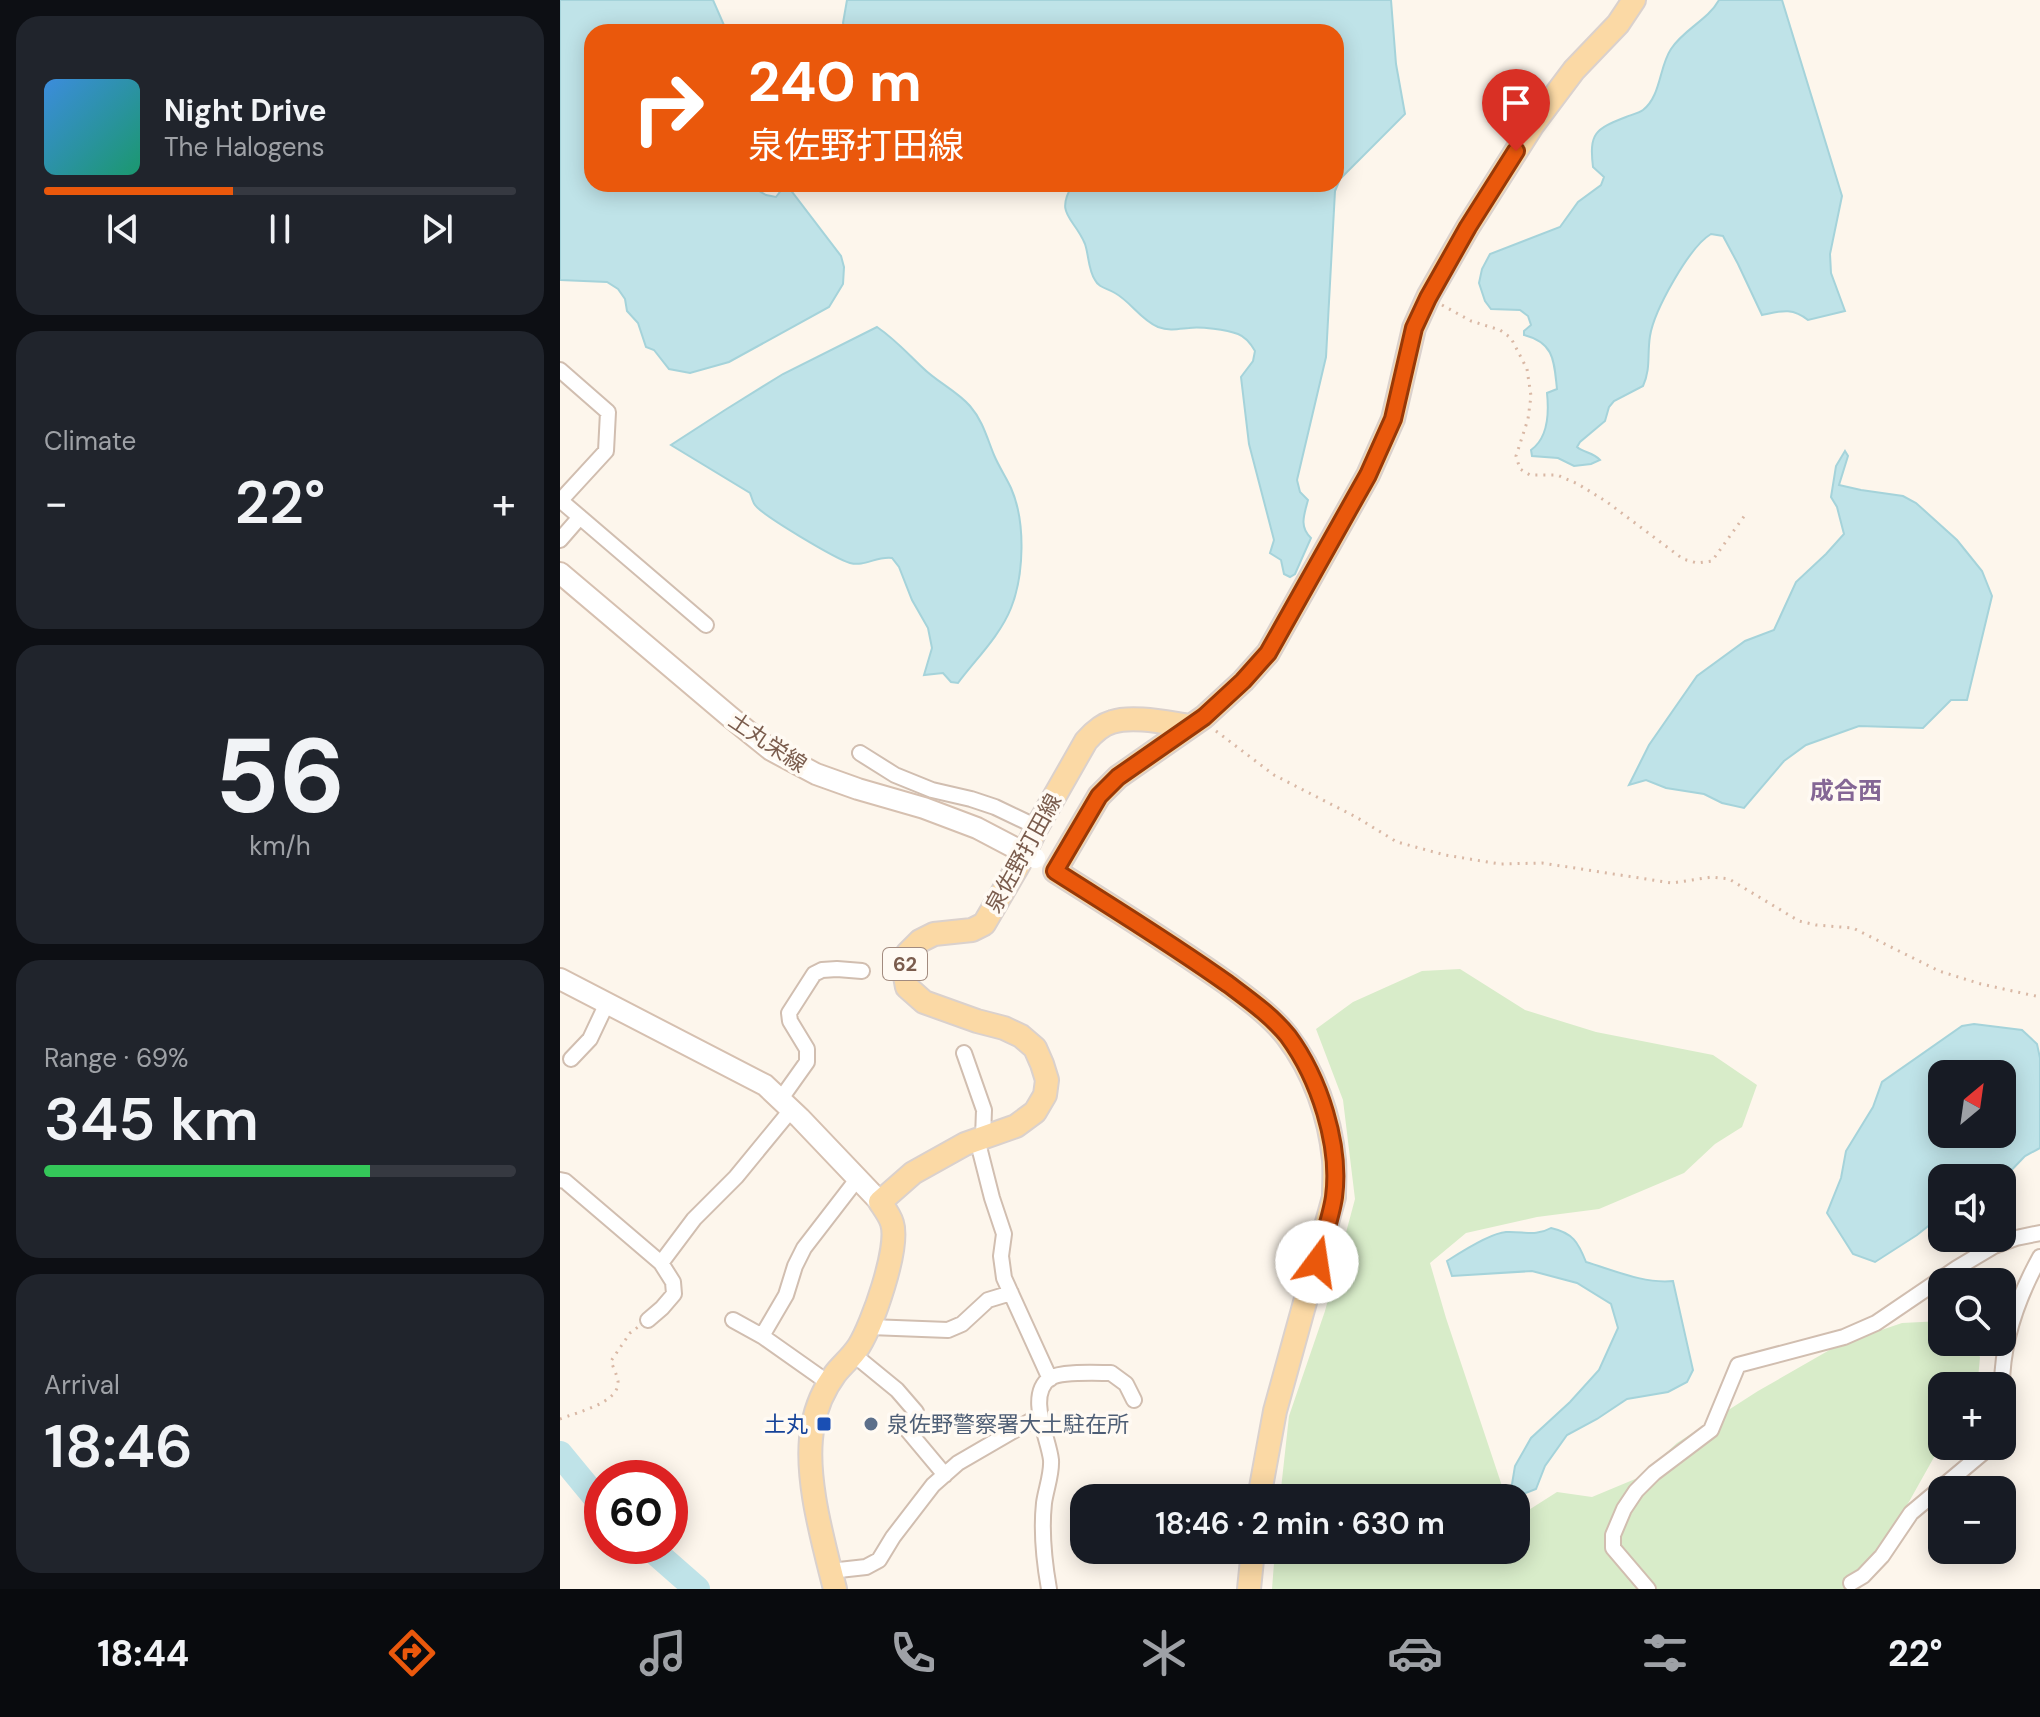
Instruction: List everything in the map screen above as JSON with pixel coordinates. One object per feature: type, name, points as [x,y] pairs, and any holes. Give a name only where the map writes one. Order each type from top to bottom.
[{"type":"main road","name":"泉佐野打田線","points":[[1262,1484],[1275,1411],[1334,1197],[1334,1161],[1321,1101],[1302,1058],[1286,1034],[1251,1002],[1202,965],[1055,871],[1099,796],[1118,777],[1195,723],[1243,681],[1268,653],[1368,475],[1393,419],[1414,328],[1428,298],[1468,227],[1532,126],[1574,70],[1618,24],[1634,0]]},
{"type":"main road","name":"土丸栄線","points":[[560,573],[771,750],[816,774],[977,828],[1055,871]]},
{"type":"main road","name":"泉佐野打田線","points":[[880,1202],[913,1173],[965,1144],[1016,1126],[1035,1112],[1045,1095],[1047,1080],[1035,1048],[1021,1036],[924,1002],[907,987],[904,971],[907,954],[920,941],[934,934],[972,930],[984,924],[1086,741],[1097,730],[1113,721],[1195,723]]},
{"type":"main road","points":[[560,979],[765,1085],[858,1178],[880,1202],[892,1223],[894,1242],[870,1327],[853,1354],[834,1375],[817,1408],[812,1428],[814,1493],[833,1580]]},
{"type":"main road","points":[[1249,1589],[1252,1564]]},
{"type":"street","points":[[560,370],[608,412],[606,451],[560,500],[706,625]]},
{"type":"street","points":[[560,540],[580,517]]},
{"type":"street","points":[[860,753],[895,775],[932,790],[995,807],[1037,827]]},
{"type":"street","points":[[661,1263],[694,1219],[736,1177],[786,1105],[807,1062],[807,1049],[790,1021],[789,1013],[814,974],[837,969],[862,971]]},
{"type":"street","points":[[571,1059],[590,1039],[607,1003]]},
{"type":"street","points":[[964,1053],[984,1110],[980,1138],[992,1198],[1004,1234],[1001,1256],[1004,1278],[1050,1379]]},
{"type":"street","points":[[762,1336],[786,1295],[804,1248],[858,1178]]},
{"type":"street","points":[[560,1180],[565,1181],[661,1263],[673,1282],[674,1294],[648,1320]]},
{"type":"street","points":[[1648,1589],[1613,1548],[1613,1535],[1636,1491],[1654,1473],[1711,1430],[1738,1365],[1844,1337],[1876,1323],[1994,1246],[2040,1233]]},
{"type":"street","points":[[2004,1372],[2012,1316],[2040,1257]]},
{"type":"street","points":[[870,1327],[948,1330],[962,1324],[988,1300],[1011,1293]]},
{"type":"street","points":[[733,1320],[762,1336],[830,1384]]},
{"type":"street","points":[[853,1354],[897,1390],[916,1412],[904,1426],[945,1475]]},
{"type":"street","points":[[1049,1589],[1044,1558],[1044,1506],[1051,1466],[1050,1448],[1039,1416],[1042,1390],[1050,1379],[1061,1375],[1111,1373],[1126,1384],[1134,1400]]},
{"type":"street","points":[[833,1580],[879,1560],[933,1485],[958,1463],[1039,1416]]},
{"type":"street","points":[[1851,1583],[1863,1576],[1882,1556],[1911,1513],[1974,1460]]},
{"type":"path","points":[[1428,298],[1471,321],[1500,330],[1511,338],[1527,369],[1531,396],[1528,419],[1516,456],[1520,469],[1530,475],[1557,475],[1578,484],[1683,559],[1697,563],[1712,561],[1745,515]]},
{"type":"path","points":[[1195,723],[1274,775],[1397,842],[1445,855],[1500,864],[1542,863],[1672,883],[1712,877],[1729,879],[1799,921],[1853,928],[1939,971],[2040,997]]},
{"type":"path","points":[[560,1419],[608,1401],[614,1395],[618,1383],[611,1361],[630,1333],[648,1320]]},
{"type":"green space","points":[[1460,969],[1525,1010],[1596,1032],[1713,1055],[1757,1085],[1742,1127],[1715,1144],[1684,1173],[1599,1209],[1537,1217],[1466,1233],[1430,1263],[1501,1484],[1282,1484],[1289,1416],[1325,1311],[1355,1199],[1343,1100],[1316,1029],[1353,1002],[1422,971]]},
{"type":"green space","points":[[1928,1322],[1928,1356],[1979,1356],[1979,1372],[1928,1372],[1928,1460],[1932,1460],[1860,1589],[1272,1589],[1274,1564],[1530,1564],[1530,1509],[1557,1492],[1592,1497],[1640,1477],[1677,1443],[1758,1391],[1840,1344],[1902,1323]]},
{"type":"water","points":[[560,0],[713,0],[724,24],[584,24],[584,192],[761,192],[776,197],[780,192],[792,192],[841,256],[843,284],[829,307],[729,362],[690,373],[669,369],[654,350],[646,347],[638,323],[627,311],[625,299],[618,289],[607,282],[560,280]]},
{"type":"water","points":[[847,0],[1391,0],[1396,64],[1405,114],[1344,175],[1344,24],[843,23]]},
{"type":"water","points":[[1719,0],[1782,0],[1842,196],[1830,254],[1831,273],[1845,311],[1808,320],[1791,312],[1762,315],[1723,236],[1711,234],[1683,265],[1658,311],[1650,336],[1643,386],[1614,401],[1605,421],[1577,447],[1600,460],[1574,466],[1558,458],[1532,456],[1531,450],[1541,439],[1546,424],[1547,393],[1557,389],[1553,362],[1542,343],[1524,335],[1531,325],[1528,316],[1520,310],[1491,309],[1479,283],[1482,269],[1490,254],[1560,227],[1578,202],[1601,185],[1604,177],[1593,167],[1592,147],[1596,134],[1607,125],[1641,111],[1649,104],[1671,49]]},
{"type":"water","points":[[1335,192],[1326,357],[1297,480],[1300,492],[1308,500],[1304,525],[1311,538],[1295,574],[1290,577],[1284,574],[1281,560],[1270,553],[1274,540],[1249,444],[1241,377],[1253,361],[1255,351],[1243,337],[1227,331],[1158,327],[1121,297],[1099,285],[1091,271],[1081,235],[1068,216],[1065,203],[1068,194]]},
{"type":"water","points":[[877,327],[970,406],[1016,502],[1022,548],[1019,580],[1011,608],[987,647],[958,683],[951,682],[943,673],[924,675],[932,648],[928,628],[892,558],[855,564],[830,554],[761,510],[754,504],[750,493],[671,445],[783,374]]},
{"type":"water","points":[[1845,451],[1848,456],[1839,485],[1903,496],[1916,503],[1957,540],[1982,571],[1992,596],[1967,700],[1951,700],[1923,728],[1859,726],[1806,745],[1784,761],[1744,808],[1722,803],[1704,794],[1666,788],[1646,780],[1629,785],[1649,745],[1697,676],[1745,641],[1774,630],[1796,582],[1844,534],[1831,497],[1836,466]]},
{"type":"water","points":[[1974,1024],[2022,1030],[2037,1044],[2040,1058],[2040,1148],[2016,1165],[1928,1164],[1928,1226],[1875,1262],[1853,1254],[1827,1213],[1841,1178],[1846,1151],[1873,1107],[1882,1082],[1962,1026]]},
{"type":"water","points":[[1551,1228],[1574,1239],[1586,1262],[1640,1278],[1673,1281],[1693,1370],[1687,1382],[1668,1392],[1627,1399],[1567,1435],[1545,1466],[1536,1489],[1530,1491],[1530,1484],[1512,1484],[1515,1466],[1531,1438],[1599,1370],[1618,1328],[1611,1304],[1577,1283],[1532,1271],[1452,1276],[1447,1261],[1499,1233],[1545,1231]]},
{"type":"waterway","points":[[560,1454],[584,1483]]},
{"type":"waterway","points":[[669,1564],[697,1589]]},
{"type":"place","name":"土丸","points":[[824,1424]]},
{"type":"place","name":"泉佐野警察署大土駐在所","points":[[871,1424]]},
{"type":"district","name":"成合西","points":[[1846,791]]},
{"type":"route","points":[[1317,1262],[1334,1197],[1334,1161],[1328,1122],[1317,1091],[1302,1058],[1286,1034],[1251,1002],[1202,965],[1055,871],[1099,796],[1118,777],[1204,717],[1268,653],[1368,475],[1393,419],[1406,355],[1428,298],[1516,151]]}]
